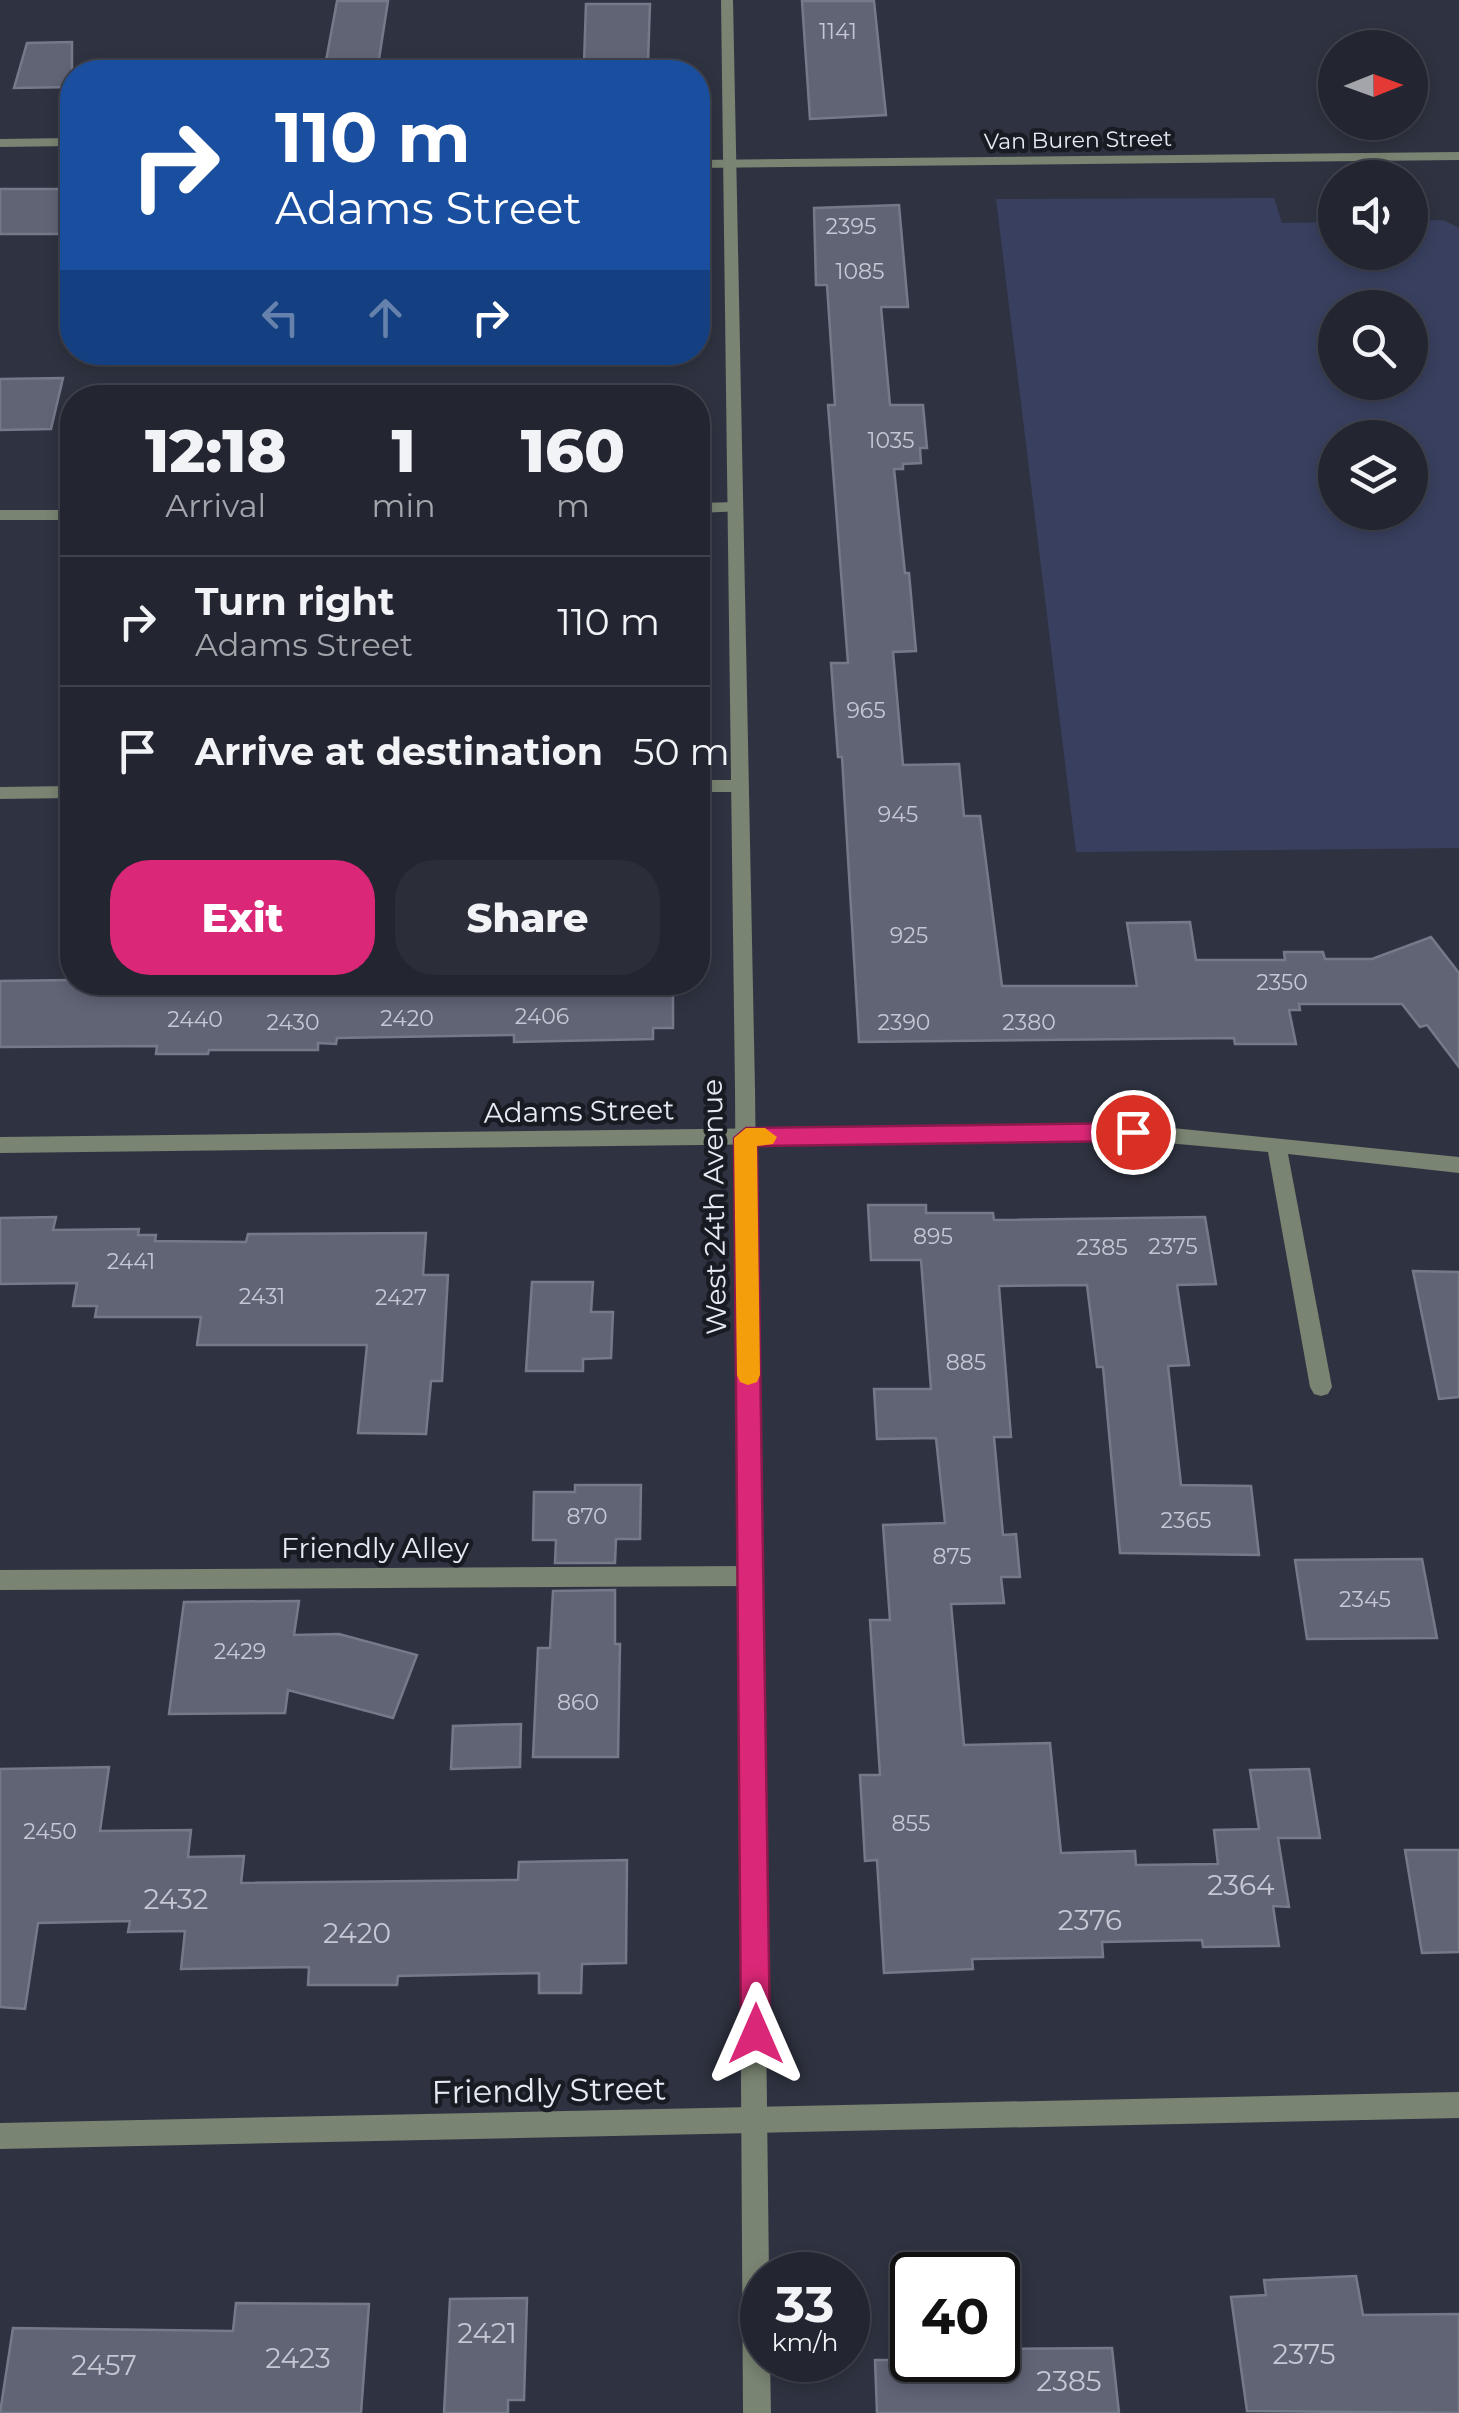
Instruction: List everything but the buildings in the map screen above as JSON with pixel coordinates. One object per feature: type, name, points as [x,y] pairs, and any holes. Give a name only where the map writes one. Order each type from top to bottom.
[{"type":"street","name":"West 24th Avenue","points":[[727,0],[746,1138],[758,2413]]},
{"type":"street","points":[[0,142],[60,142]]},
{"type":"street","name":"Van Buren Street","points":[[710,164],[1459,156]]},
{"type":"street","points":[[710,508],[737,507]]},
{"type":"street","points":[[0,515],[60,514]]},
{"type":"street","points":[[710,786],[740,786]]},
{"type":"street","points":[[0,793],[60,792]]},
{"type":"street","name":"Adams Street","points":[[0,1145],[1133,1132],[1216,1136],[1277,1147],[1459,1165]]},
{"type":"street","points":[[1277,1147],[1321,1387]]},
{"type":"street","name":"Friendly Alley","points":[[0,1580],[751,1576]]},
{"type":"street","name":"Friendly Street","points":[[0,2136],[1459,2106]]},
{"type":"shaded area","points":[[1274,198],[1282,223],[1318,222],[1318,270],[1428,270],[1428,220],[1443,220],[1459,228],[1459,848],[1076,852],[996,199]]},
{"type":"slow traffic","points":[[748,1375],[746,1138],[765,1137]]},
{"type":"route","points":[[756,2034],[746,1138],[1133,1132]]}]
